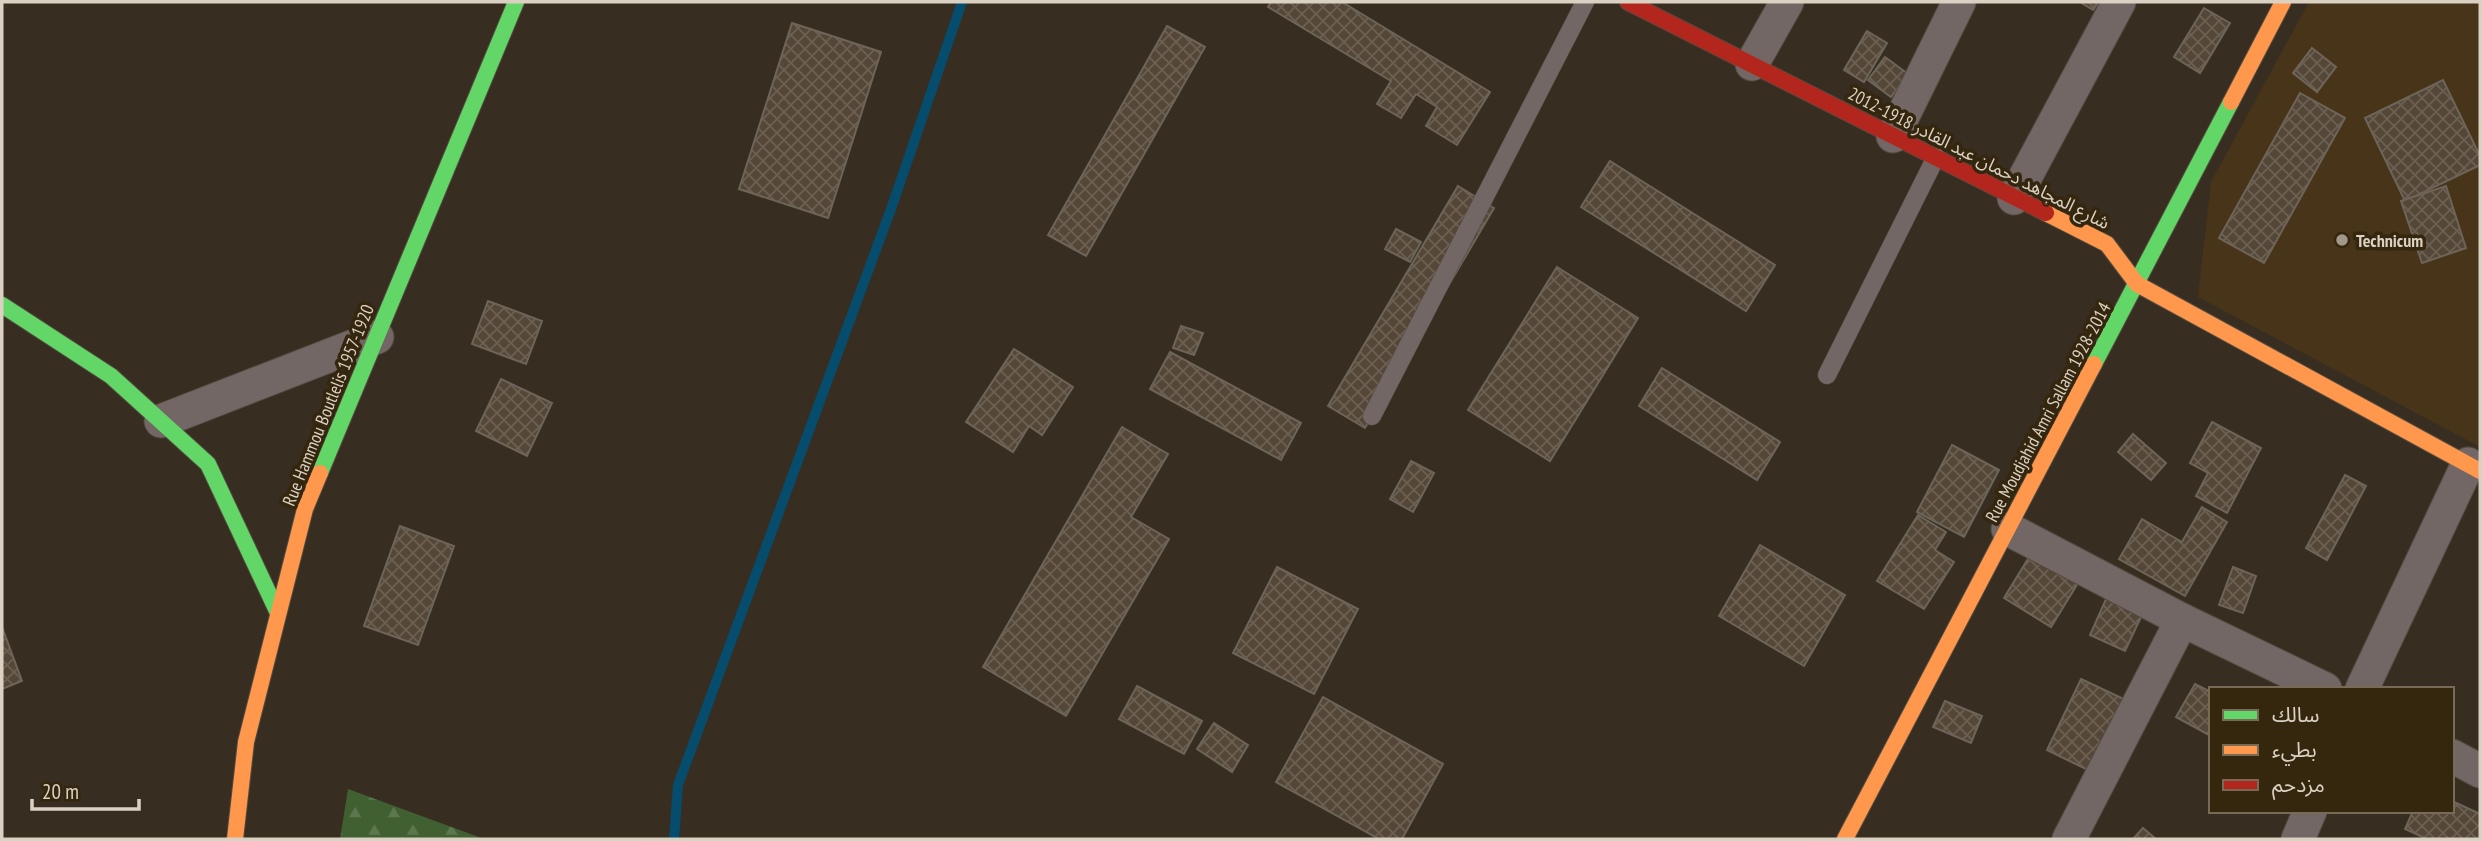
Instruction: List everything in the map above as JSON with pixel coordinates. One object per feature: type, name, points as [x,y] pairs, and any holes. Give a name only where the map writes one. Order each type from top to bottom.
[{"type":"street","name":"Rue Hammou Boutlelis 1957-1920","points":[[235,839],[246,742],[305,509],[516,2]]},
{"type":"street","name":"شارع المجاهد دحمان عبد القادر 1918-2012","points":[[1628,2],[2107,244],[2137,284],[2474,468]]},
{"type":"street","points":[[1752,65],[1787,2]]},
{"type":"street","points":[[1893,136],[1959,2]]},
{"type":"street","points":[[2014,198],[2119,2]]},
{"type":"street","name":"Rue Moudjahid Amri Sallam 1928-2014","points":[[1845,839],[2283,2]]},
{"type":"street","points":[[2,305],[111,376],[208,464],[278,613]]},
{"type":"street","points":[[161,421],[377,337]]},
{"type":"street","points":[[2363,687],[2474,468]]},
{"type":"street","points":[[2008,529],[2182,620],[2321,687]]},
{"type":"street","points":[[2069,839],[2182,620]]},
{"type":"street","points":[[2454,757],[2480,771]]},
{"type":"street","points":[[2298,839],[2309,813]]},
{"type":"lane","points":[[1372,416],[1585,2]]},
{"type":"lane","points":[[1827,375],[1936,158]]},
{"type":"shaded area","name":"Technicum","points":[[2309,2],[2480,2],[2480,447],[2198,297],[2211,182]]},
{"type":"green space","points":[[348,789],[484,839],[340,839]]},
{"type":"building","points":[[1271,2],[1342,2],[1490,92],[1457,145],[1426,126],[1437,107],[1416,94],[1401,118],[1377,104],[1391,81],[1268,7]]},
{"type":"building","points":[[2080,2],[2099,2],[2093,10]]},
{"type":"building","points":[[2204,8],[2230,23],[2200,73],[2174,57]]},
{"type":"building","points":[[792,23],[881,52],[828,218],[739,189]]},
{"type":"building","points":[[1167,26],[1205,47],[1086,256],[1048,235]]},
{"type":"building","points":[[1867,31],[1887,43],[1864,82],[1844,70]]},
{"type":"building","points":[[2312,48],[2336,67],[2317,92],[2293,73]]},
{"type":"building","points":[[1885,57],[1908,74],[1891,97],[1868,80]]},
{"type":"building","points":[[2443,80],[2480,156],[2480,165],[2405,201],[2365,118]]},
{"type":"building","points":[[2300,93],[2345,118],[2264,263],[2219,238]]},
{"type":"building","points":[[1610,161],[1775,265],[1746,311],[1581,207]]},
{"type":"building","points":[[1458,186],[1494,208],[1365,428],[1328,406]]},
{"type":"building","points":[[2446,186],[2466,248],[2422,263],[2401,201]]},
{"type":"building","points":[[1396,229],[1421,242],[1410,262],[1385,249]]},
{"type":"building","points":[[1557,267],[1638,318],[1550,461],[1468,410]]},
{"type":"building","points":[[488,301],[542,321],[526,364],[472,344]]},
{"type":"building","points":[[1181,326],[1203,333],[1194,355],[1173,348]]},
{"type":"building","points":[[1014,349],[1073,387],[1042,435],[1029,426],[1013,452],[966,422]]},
{"type":"building","points":[[1170,352],[1301,423],[1281,460],[1150,389]]},
{"type":"building","points":[[1662,368],[1780,442],[1757,480],[1639,406]]},
{"type":"building","points":[[501,379],[552,403],[527,456],[476,431]]},
{"type":"building","points":[[2212,422],[2261,448],[2227,513],[2196,496],[2208,473],[2190,463]]},
{"type":"building","points":[[1122,427],[1168,454],[1131,517],[1169,539],[1066,716],[983,667]]},
{"type":"building","points":[[2133,434],[2166,463],[2151,480],[2118,452]]},
{"type":"building","points":[[1952,445],[1999,470],[1964,537],[1917,512]]},
{"type":"building","points":[[1411,461],[1434,473],[1413,512],[1390,499]]},
{"type":"building","points":[[2345,475],[2366,486],[2327,560],[2306,548]]},
{"type":"building","points":[[2202,507],[2227,522],[2185,596],[2119,559],[2142,519],[2182,542]]},
{"type":"building","points":[[1918,515],[1946,532],[1935,550],[1954,562],[1924,609],[1877,581]]},
{"type":"building","points":[[400,526],[454,546],[418,645],[364,626]]},
{"type":"building","points":[[1760,545],[1845,595],[1804,666],[1719,616]]},
{"type":"building","points":[[2031,554],[2078,583],[2051,627],[2004,598]]},
{"type":"building","points":[[1277,567],[1358,609],[1314,694],[1233,653]]},
{"type":"building","points":[[2233,567],[2256,576],[2243,613],[2219,605]]},
{"type":"building","points":[[2106,599],[2142,615],[2125,651],[2090,635]]},
{"type":"building","points":[[2,627],[22,681],[2,689]]},
{"type":"building","points":[[2081,679],[2128,701],[2094,773],[2047,750]]},
{"type":"building","points":[[2195,684],[2209,691],[2209,735],[2176,717]]},
{"type":"building","points":[[1137,686],[1202,721],[1184,754],[1119,719]]},
{"type":"building","points":[[1323,697],[1443,764],[1402,839],[1379,839],[1276,782]]},
{"type":"building","points":[[1945,701],[1982,716],[1971,743],[1933,727]]},
{"type":"building","points":[[1214,723],[1248,745],[1232,772],[1197,749]]},
{"type":"building","points":[[2454,802],[2480,814],[2480,839],[2427,839],[2405,829],[2412,813],[2454,813]]},
{"type":"building","points":[[2143,828],[2156,839],[2133,839]]},
{"type":"waterway","points":[[674,839],[678,785],[891,209],[962,2]]},
{"type":"traffic: fast","points":[[320,473],[516,2]]},
{"type":"traffic: fast","points":[[2094,364],[2231,102]]},
{"type":"traffic: fast","points":[[2,305],[111,376],[208,464],[278,613]]},
{"type":"traffic: slow","points":[[2231,102],[2283,2]]},
{"type":"traffic: slow","points":[[2046,213],[2107,244],[2137,284],[2480,471]]},
{"type":"traffic: slow","points":[[1845,839],[2094,364]]},
{"type":"traffic: slow","points":[[235,839],[246,742],[305,509],[320,473]]},
{"type":"traffic: jam","points":[[1628,2],[2046,213]]},
{"type":"place","name":"Technicum","points":[[2342,240]]}]
